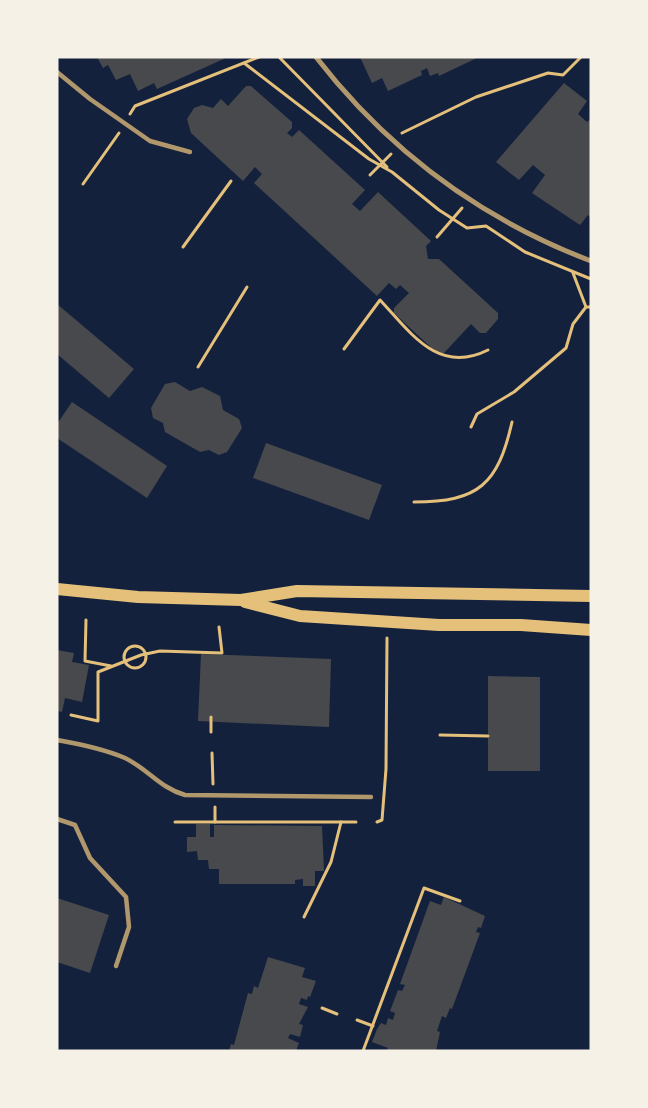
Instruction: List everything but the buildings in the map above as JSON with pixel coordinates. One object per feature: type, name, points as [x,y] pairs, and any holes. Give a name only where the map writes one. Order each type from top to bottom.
[{"type":"main road","points":[[57,589],[138,597],[241,600],[297,591],[591,596]]},
{"type":"main road","points":[[241,600],[300,616],[439,625],[521,625],[591,630]]},
{"type":"street","points":[[316,57],[336,82],[399,146],[470,200],[555,247],[591,261]]},
{"type":"lane","points":[[57,72],[150,141],[190,152]]},
{"type":"lane","points":[[57,740],[102,750],[125,758],[143,768],[170,791],[185,795],[370,797]]},
{"type":"lane","points":[[57,819],[75,825],[90,858],[126,897],[129,927],[116,966]]},
{"type":"path","points":[[83,184],[135,106],[259,57]]},
{"type":"path","points":[[279,57],[381,164]]},
{"type":"path","points":[[394,141],[413,126],[476,96],[548,74],[563,75],[581,57]]},
{"type":"path","points":[[243,63],[452,219],[467,228],[486,226],[525,252],[591,279]]},
{"type":"path","points":[[370,175],[399,146]]},
{"type":"path","points":[[183,247],[231,181]]},
{"type":"path","points":[[437,237],[470,200]]},
{"type":"path","points":[[471,427],[477,414],[514,392],[566,348],[573,324],[589,307],[573,272]]},
{"type":"path","points":[[198,367],[247,287]]},
{"type":"path","points":[[344,349],[380,300],[416,337],[438,355],[471,357],[488,350]]},
{"type":"path","points":[[414,502],[439,502],[466,496],[489,482],[506,451],[512,422]]},
{"type":"path","points":[[86,620],[85,661],[113,666]]},
{"type":"path","points":[[71,715],[99,721],[98,672],[127,660],[160,651],[222,653],[219,627]]},
{"type":"path","points":[[377,822],[382,820],[385,794],[387,638]]},
{"type":"path","points":[[132,646],[140,647],[144,663],[139,668],[132,668],[127,660],[124,653],[132,646]]},
{"type":"path","points":[[211,717],[211,732]]},
{"type":"path","points":[[440,735],[488,736]]},
{"type":"path","points":[[212,753],[213,786]]},
{"type":"path","points":[[215,807],[215,822]]},
{"type":"path","points":[[175,822],[356,822]]},
{"type":"path","points":[[304,917],[331,862],[341,822]]},
{"type":"path","points":[[363,1051],[424,888],[460,902]]},
{"type":"path","points":[[322,1008],[338,1014]]},
{"type":"path","points":[[357,1020],[373,1026]]}]
